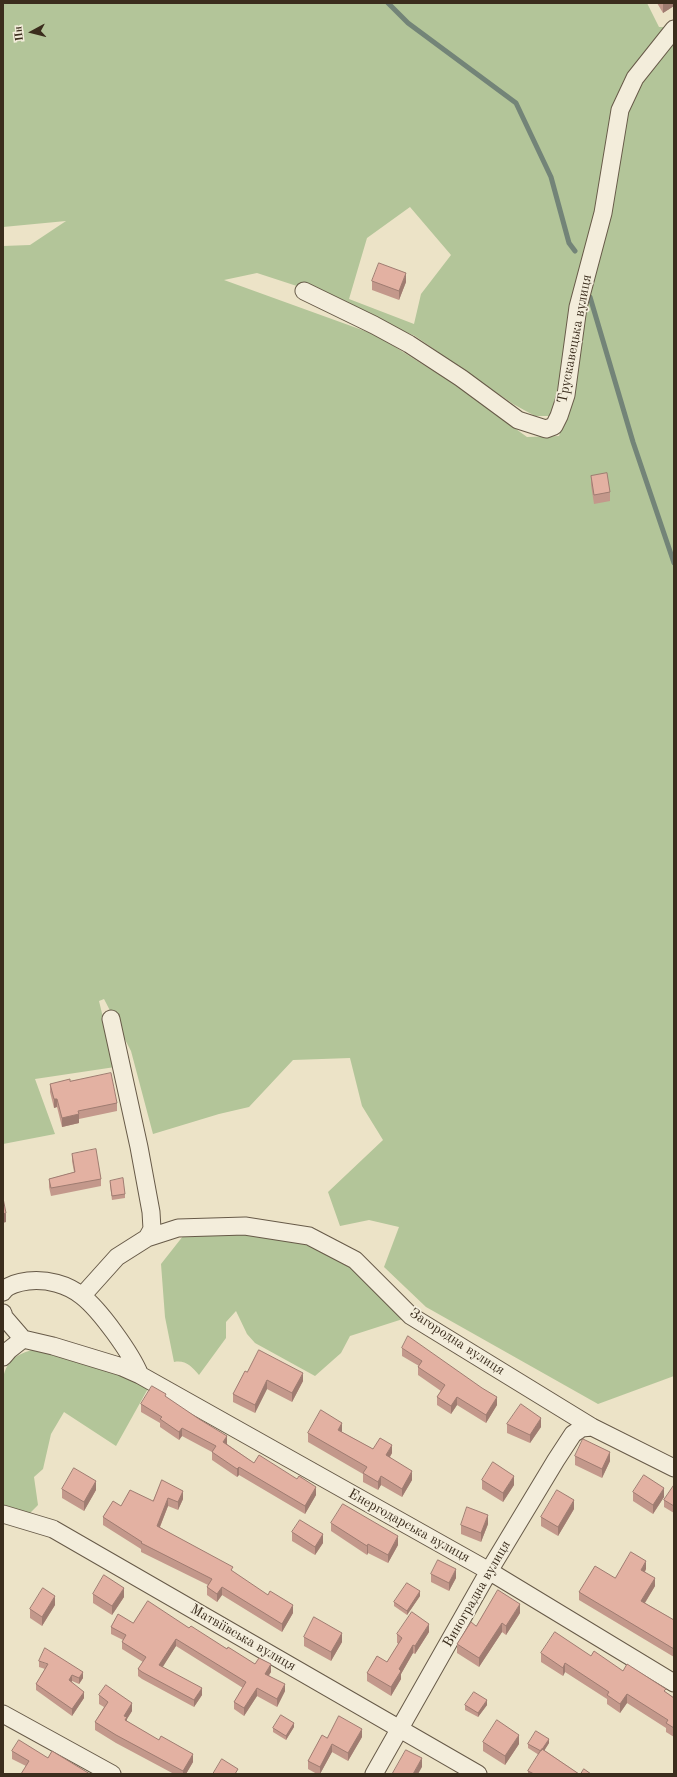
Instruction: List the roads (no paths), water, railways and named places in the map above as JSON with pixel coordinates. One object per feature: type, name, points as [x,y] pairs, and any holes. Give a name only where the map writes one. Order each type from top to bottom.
[{"type":"street","name":"Трускавецька вулиця","points":[[304,291],[409,344],[461,378],[518,420],[546,429],[554,426],[566,395],[578,307],[603,214],[620,110],[635,78],[674,29]]},
{"type":"street","points":[[111,1019],[151,1212],[152,1229],[147,1238]]},
{"type":"street","name":"Загородна вулиця","points":[[82,1296],[117,1257],[147,1238],[178,1228],[245,1226],[309,1236],[355,1260],[411,1316],[592,1427],[674,1468]]},
{"type":"street","points":[[3,1278],[24,1282]]},
{"type":"street","points":[[3,1292],[5,1289],[24,1282],[37,1280],[55,1282],[82,1296],[118,1338],[134,1361],[140,1374]]},
{"type":"street","points":[[3,1313],[4,1317],[23,1339],[3,1357]]},
{"type":"street","name":"Енергодарська вулиця","points":[[23,1339],[53,1346],[140,1374],[489,1571],[674,1682]]},
{"type":"street","name":"Виноградна вулиця","points":[[374,1774],[489,1571],[573,1434],[582,1428],[592,1427]]},
{"type":"street","name":"Матвіївська вулиця","points":[[3,1514],[53,1529],[478,1774]]},
{"type":"street","points":[[3,1714],[112,1774]]},
{"type":"waterway","points":[[388,3],[408,23],[516,103],[551,177],[569,243],[575,251]]},
{"type":"waterway","points":[[590,297],[633,442],[674,563]]}]
